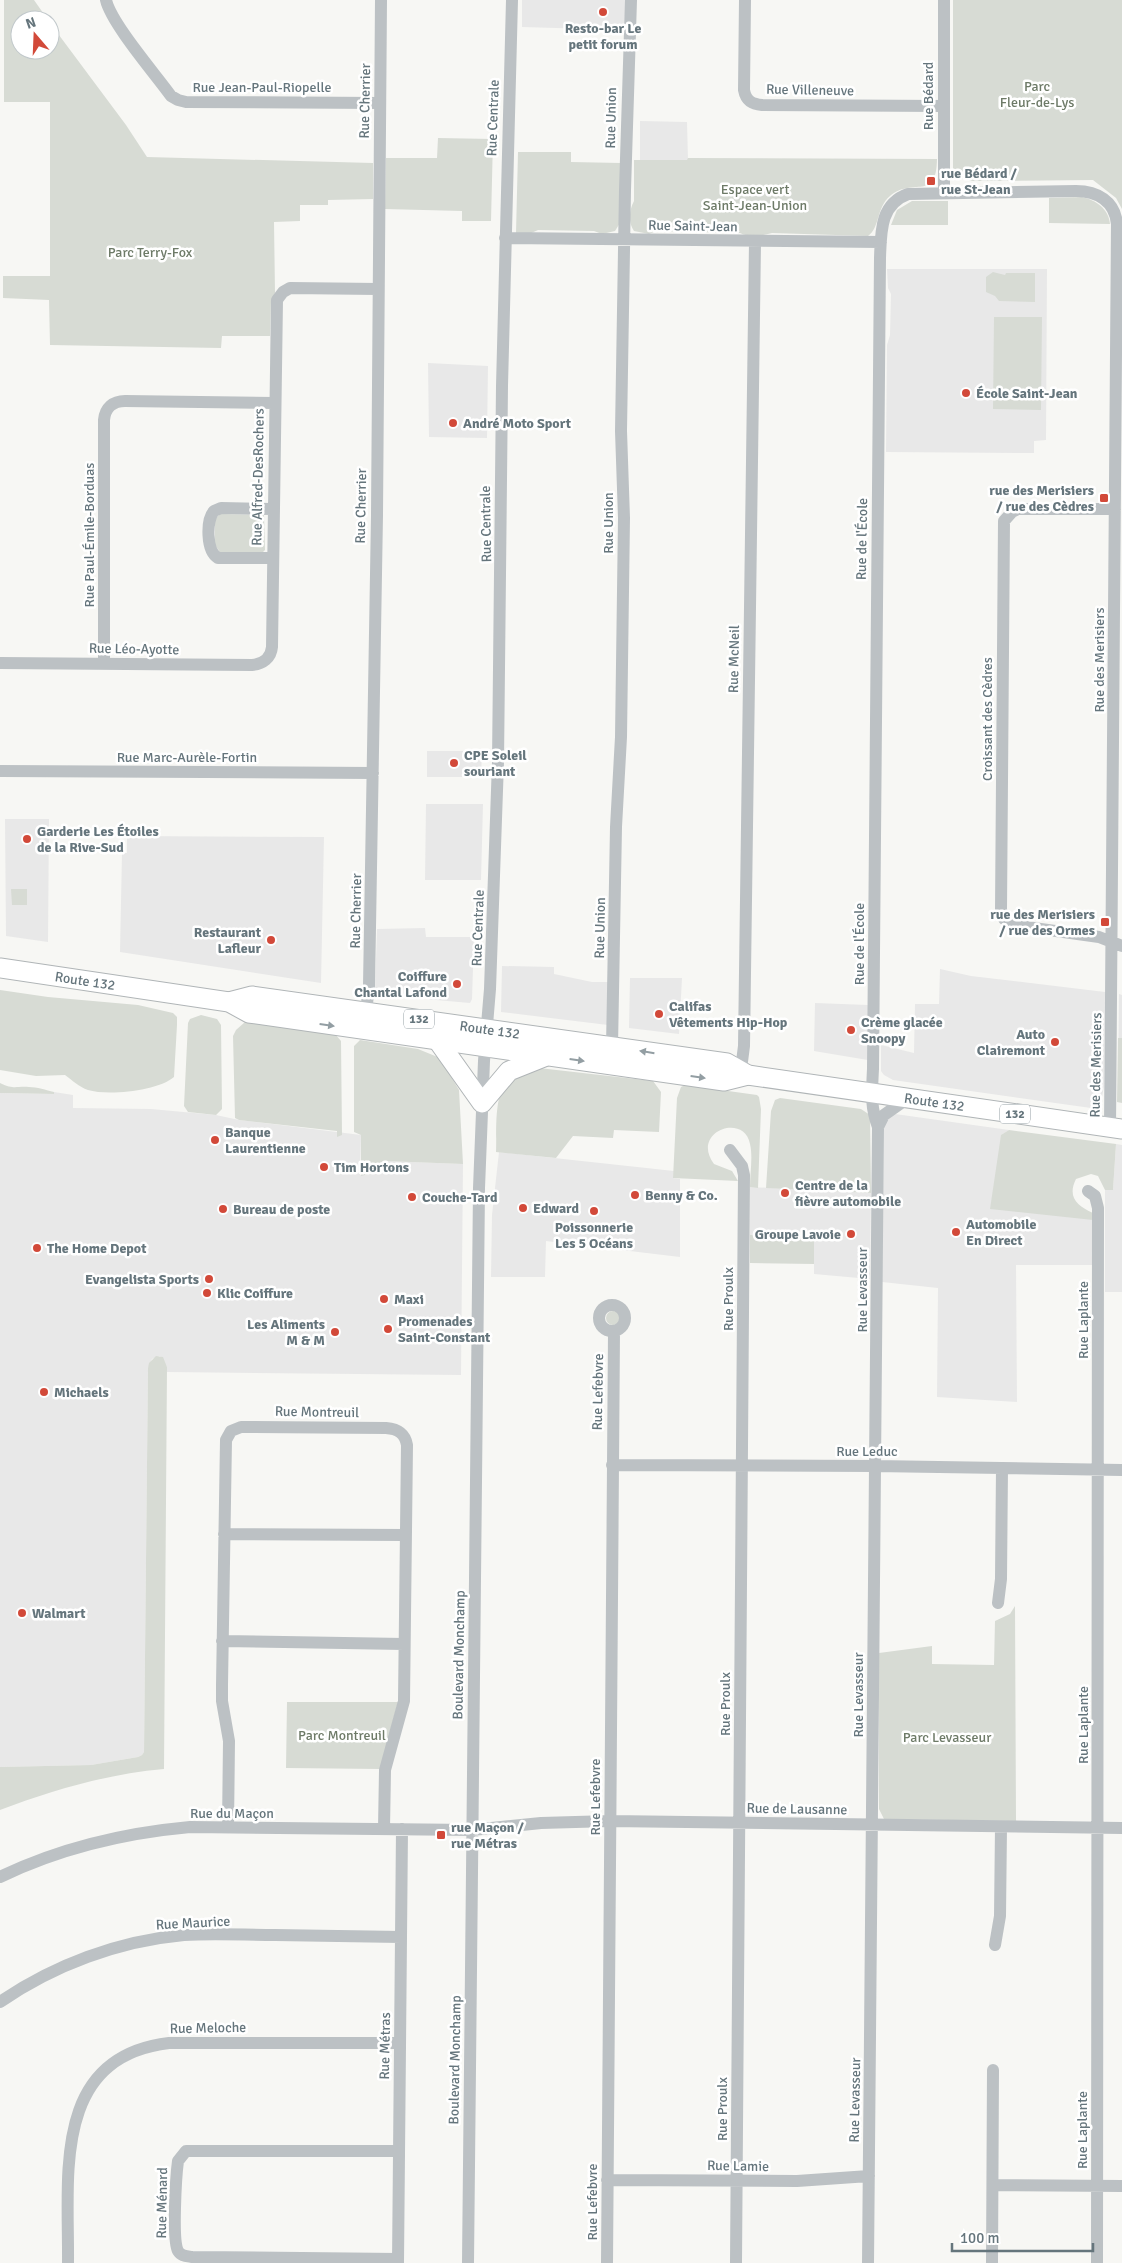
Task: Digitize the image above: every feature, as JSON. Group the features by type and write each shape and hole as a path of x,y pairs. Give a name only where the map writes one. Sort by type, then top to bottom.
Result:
{"highway":[{"name":"Route 132","path":"0,968 229,1002 249,1013 438,1041 486,1038 612,1047 727,1063 743,1075"},
{"name":"Route 132","path":"229,1002 252,996 366,1012 486,1038 547,1056 724,1081 743,1075 1116,1129"},
{"path":"438,1041 482,1103 509,1071 547,1056"}],"street":[{"name":"Rue Jean-Paul-Riopelle","path":"106,0 124,32 172,96 178,100 186,102 380,103"},
{"name":"Rue Cherrier","path":"366,1012 369,986 373,772 381,0"},
{"name":"Rue Centrale","path":"486,1038 490,989 498,762 502,564 500,509 512,0"},
{"name":"Rue Union","path":"612,1047 624,564 621,431 627,87 631,0"},
{"name":"Rue Villeneuve","path":"745,0 744,90 745,96 750,102 762,105 943,106"},
{"name":"Rue Bédard","path":"944,0 944,193"},
{"name":"Rue de l'École","path":"870,1093 873,1071 881,242 885,213 896,199 908,194 1086,191 1096,193 1102,197"},
{"name":"Rue des Merisiers","path":"1102,197 1111,205 1116,218 1120,278 1115,510 1116,1129"},
{"name":"Rue Saint-Jean","path":"506,238 881,242"},
{"name":"Rue McNeil","path":"743,1075 755,242"},
{"name":"Rue Alfred-DesRochers","path":"267,659 272,647 276,305 280,295 286,290 296,288 378,289"},
{"name":"Rue Paul-Émile-Borduas","path":"104,664 104,420 108,407 116,402 125,401 274,403"},
{"path":"272,558 218,558 212,554 210,547 210,517 214,510 221,508 273,509"},
{"name":"Croissant des Cèdres","path":"1115,510 1025,509 1012,512 1004,521 1002,576 1001,915 1012,926 1098,936 1117,944"},
{"name":"Rue Léo-Ayotte","path":"0,663 252,665 260,664 267,659"},
{"name":"Rue Marc-Aurèle-Fortin","path":"0,771 373,772"},
{"name":"Boulevard Monchamp","path":"468,2263 478,1286 482,1103 486,1038"},
{"name":"Rue Levasseur","path":"868,2263 878,1127 872,1110 870,1093"},
{"path":"878,1127 884,1115 908,1098"},
{"name":"Rue Proulx","path":"730,1150 742,1166 744,1175 736,2263"},
{"name":"Rue Laplante","path":"1088,1191 1095,1196 1098,1208 1097,2263"},
{"name":"Rue Lefebvre","path":"607,2263 614,1332"},
{"name":"Rue Montreuil","path":"228,1827 230,1749 222,1701 226,1440 236,1428 386,1428 397,1430 401,1433 407,1445 403,1708 385,1770 384,1829"},
{"name":"Rue Leduc","path":"612,1465 875,1466 1122,1470"},
{"path":"998,1602 1001,1579 1002,1468"},
{"path":"224,1534 405,1535"},
{"path":"222,1641 404,1644"},
{"name":"Rue de Lausanne","path":"472,1830 541,1822 610,1821 1122,1828"},
{"name":"Rue du Maçon","path":"0,1877 57,1854 109,1839 166,1830 228,1827 472,1830"},
{"path":"995,1945 1000,1916 1001,1827"},
{"name":"Rue Métras","path":"398,2261 402,1829"},
{"name":"Rue Maurice","path":"0,2002 35,1980 66,1965 124,1945 159,1938 205,1935 401,1937"},
{"name":"Rue Meloche","path":"68,2263 69,2161 74,2121 88,2091 113,2064 138,2050 169,2043 400,2043"},
{"path":"992,2263 993,2070"},
{"name":"Rue Ménard","path":"398,2261 192,2257 182,2255 179,2252 176,2238 178,2161 186,2151 399,2151"},
{"name":"Rue Lamie","path":"607,2180 811,2181 869,2176"},
{"path":"993,2185 1122,2186"}],"shaded area":[{"path":"522,0 626,0 624,30 522,27"},
{"path":"640,121 687,122 688,160 640,160"},
{"name":"École Saint-Jean","path":"887,269 1047,269 1046,440 1034,441 1034,453 886,452 887,345 890,335 891,294 888,288"},
{"path":"428,363 488,366 487,438 429,437"},
{"name":"CPE Soleil souriant","path":"427,751 482,751 481,777 427,777"},
{"path":"426,804 483,804 481,880 425,880"},
{"path":"5,819 49,819 48,942 6,936"},
{"path":"127,836 324,837 321,983 120,952 122,853 127,853"},
{"path":"425,928 426,937 474,937 472,999 470,1003 425,999 424,996 375,990 377,929"},
{"path":"502,966 554,967 554,974 592,982 609,982 608,1025 501,1012"},
{"path":"940,969 971,976 1105,992 1104,1087 1100,1106 1091,1108 893,1080 884,1075 881,1071 881,1045 914,1053 915,1004 939,1004"},
{"path":"630,978 682,978 679,1034 629,1028"},
{"path":"1119,994 1122,995 1122,1089 1118,1089"},
{"path":"815,1003 868,1005 868,1060 814,1051"},
{"path":"54,1092 73,1095 73,1108 151,1109 216,1115 239,1120 361,1135 360,1175 374,1168 378,1162 384,1161 463,1164 461,1375 167,1372 167,1367 160,1356 152,1359 148,1368 144,1752 138,1757 91,1765 0,1767 0,1093 53,1094"},
{"path":"895,1114 1009,1130 1003,1134 1093,1220 1093,1265 1016,1265 1017,1402 937,1397 938,1288 882,1282 884,1122"},
{"path":"1116,1144 1122,1145 1122,1292 1105,1292 1105,1190 1113,1190"},
{"path":"499,1152 674,1171 673,1178 680,1179 680,1257 546,1241 545,1277 491,1277 492,1215"},
{"path":"750,1187 871,1193 870,1279 814,1274 814,1236 750,1235"}],"green space":[{"name":"Parc Terry-Fox","path":"4,0 34,0 41,10 10,10 10,60 60,60 60,36 126,125 147,157 373,163 373,199 328,200 328,205 300,205 300,221 274,222 275,293 271,302 270,336 222,336 221,348 50,345 49,300 3,298 3,276 50,276 50,102 4,102"},
{"name":"Parc Fleur-de-Lys","path":"953,0 1122,0 1122,209 1116,198 1093,180 973,181 953,176"},
{"path":"438,138 493,139 491,221 462,221 462,211 385,209 386,158 437,158"},
{"path":"518,152 571,152 571,162 621,163 620,223 615,231 602,234 594,231 538,230 529,234 516,233"},
{"name":"Espace vert Saint-Jean-Union","path":"688,158 937,159 933,181 922,187 899,190 890,196 882,206 875,228 868,236 772,233 752,236 740,233 656,231 649,234 634,231 630,216 634,201 634,160 687,160"},
{"path":"1082,197 1092,200 1101,206 1107,214 1110,224 1049,223 1049,198"},
{"path":"912,201 948,201 948,225 891,225 897,210"},
{"path":"993,272 1005,275 1006,273 1035,273 1035,302 999,301 995,296 986,292 986,277"},
{"path":"994,317 1042,317 1041,410 993,409"},
{"path":"220,514 264,515 265,550 263,552 220,552 215,545 215,519"},
{"path":"11,889 27,889 27,905 12,905"},
{"path":"0,990 48,997 138,1005 173,1013 177,1017 174,1077 167,1082 145,1089 97,1092 85,1089 65,1075 36,1076 0,1070"},
{"path":"201,1015 217,1019 221,1025 222,1109 216,1115 188,1112 184,1106 188,1023 190,1019"},
{"path":"245,1022 335,1034 341,1041 342,1135 337,1137 337,1131 235,1118 233,1036 236,1030"},
{"path":"1118,1038 1122,1038 1122,1103 1117,1102"},
{"path":"360,1040 418,1049 440,1058 459,1090 463,1164 384,1161 375,1165 373,1173 361,1176 361,1135 354,1132 354,1046"},
{"path":"539,1068 653,1081 661,1092 659,1132 614,1130 613,1138 573,1136 556,1158 496,1152 498,1103 504,1085 516,1075"},
{"path":"0,1083 12,1087 38,1088 54,1092 54,1094 0,1093"},
{"path":"685,1085 757,1095 759,1097 761,1109 758,1188 750,1187 751,1149 746,1134 738,1129 730,1128 721,1130 713,1135 709,1143 708,1153 714,1164 732,1171 738,1181 673,1178 677,1098 681,1087"},
{"path":"780,1098 861,1109 870,1115 871,1193 766,1188 771,1111 775,1100"},
{"path":"1009,1130 1116,1144 1113,1190 1105,1190 1098,1176 1091,1174 1076,1179 1073,1185 1075,1200 1082,1207 1093,1213 1093,1220 990,1209 1001,1135"},
{"path":"750,1235 814,1236 814,1264 750,1263"},
{"path":"613,1311 618,1313 620,1318 618,1323 613,1325 608,1323 606,1318 608,1313"},
{"path":"156,1356 163,1357 167,1367 164,1769 143,1771 80,1784 0,1810 0,1767 91,1765 138,1757 144,1752 148,1368 149,1363"},
{"name":"Parc Levasseur","path":"1015,1606 1016,1821 884,1819 879,1809 879,1653 932,1646 932,1664 994,1665 995,1621 1010,1614"},
{"name":"Parc Montreuil","path":"287,1702 398,1702 380,1769 286,1768"}],"place":[{"name":"Resto-bar Le petit forum","path":"603,12"},
{"name":"rue Bédard / rue St-Jean","path":"931,181"},
{"name":"École Saint-Jean","path":"966,393"},
{"name":"André Moto Sport","path":"453,423"},
{"name":"rue des Merisiers / rue des Cèdres","path":"1104,498"},
{"name":"CPE Soleil souriant","path":"454,763"},
{"name":"Garderie Les Étoiles de la Rive-Sud","path":"27,839"},
{"name":"rue des Merisiers / rue des Ormes","path":"1105,922"},
{"name":"Restaurant Lafleur","path":"271,940"},
{"name":"Coiffure Chantal Lafond","path":"457,984"},
{"name":"Califas Vêtements Hip-Hop","path":"659,1014"},
{"name":"Crème glacée Snoopy","path":"851,1030"},
{"name":"Auto Clairemont","path":"1055,1042"},
{"name":"Banque Laurentienne","path":"215,1140"},
{"name":"Tim Hortons","path":"324,1167"},
{"name":"Centre de la fièvre automobile","path":"785,1193"},
{"name":"Benny & Co.","path":"635,1195"},
{"name":"Couche-Tard","path":"412,1197"},
{"name":"Edward","path":"523,1208"},
{"name":"Bureau de poste","path":"223,1209"},
{"name":"Poissonnerie Les 5 Océans","path":"594,1211"},
{"name":"Automobile En Direct","path":"956,1232"},
{"name":"Groupe Lavoie","path":"851,1234"},
{"name":"The Home Depot","path":"37,1248"},
{"name":"Evangelista Sports","path":"209,1279"},
{"name":"Klic Coiffure","path":"207,1293"},
{"name":"Maxi","path":"384,1299"},
{"name":"Promenades Saint-Constant","path":"388,1329"},
{"name":"Les Aliments M & M","path":"335,1332"},
{"name":"Michaels","path":"44,1392"},
{"name":"Walmart","path":"22,1613"},
{"name":"rue Maçon / rue Métras","path":"441,1835"}]}
